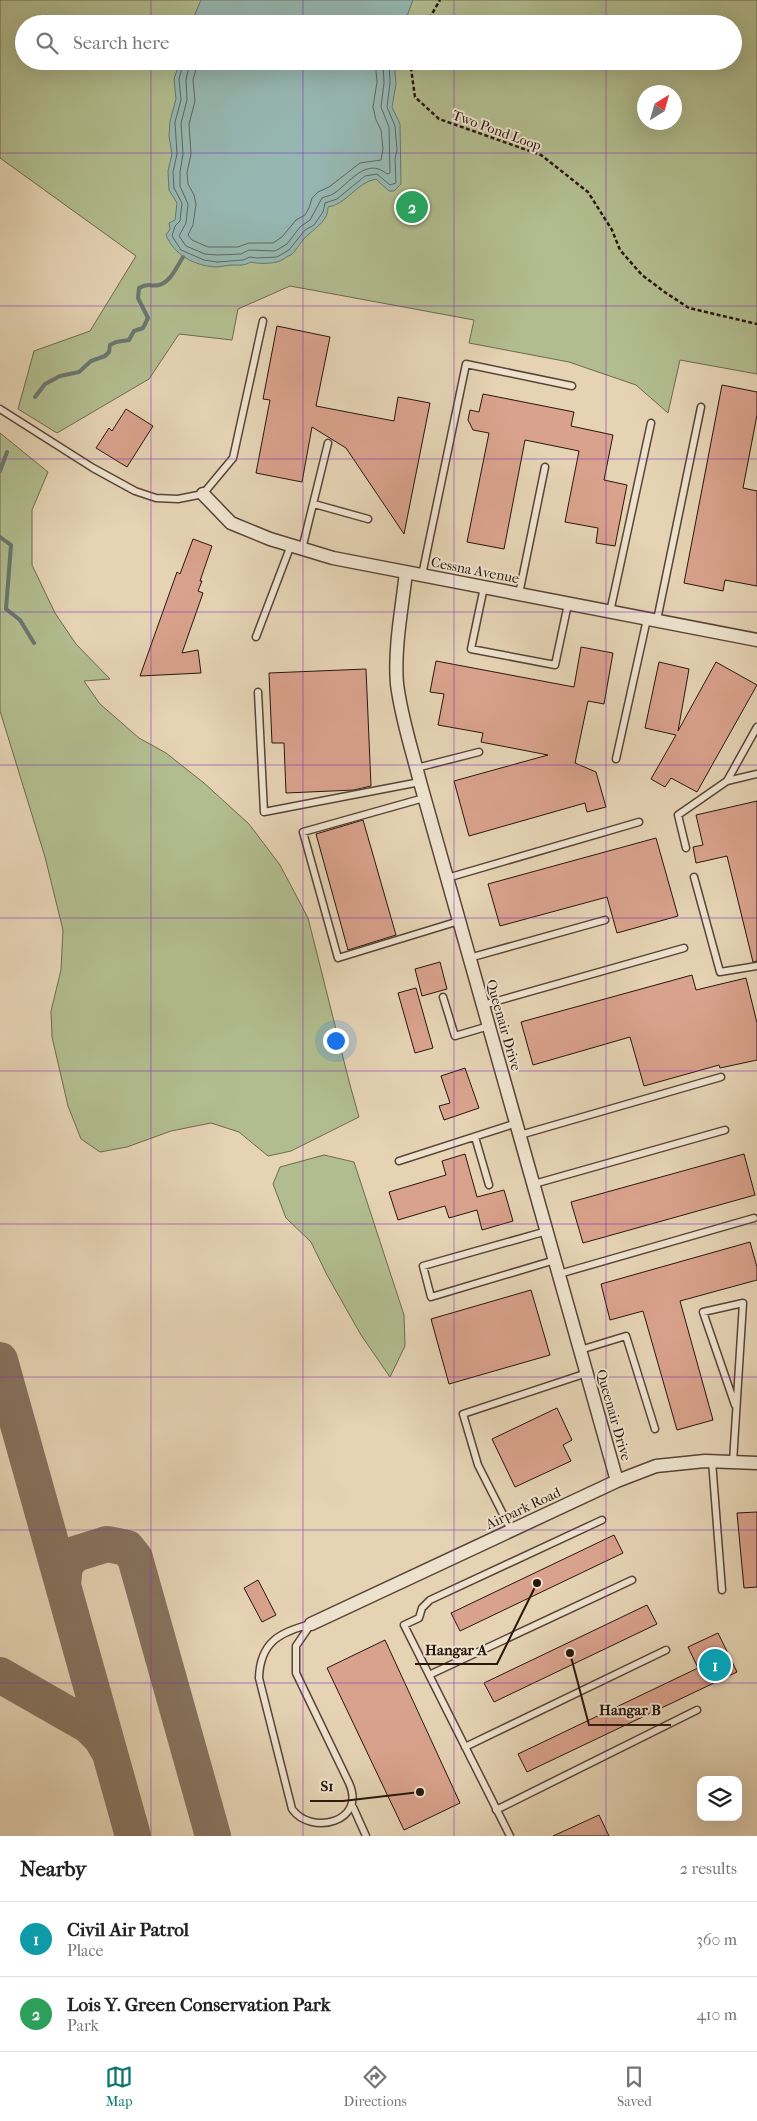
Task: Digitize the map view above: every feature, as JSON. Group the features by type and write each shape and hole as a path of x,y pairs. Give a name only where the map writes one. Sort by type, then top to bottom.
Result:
{"street":[{"name":"Cessna Avenue","path":"203,494 231,523 270,540 333,558 757,640"},
{"name":"Queenair Drive","path":"406,572 396,652 398,684 403,714 424,798 617,1481"},
{"name":"Airpark Road","path":"311,1624 617,1481 656,1466 712,1461 757,1463"}],"lane":[{"path":"0,409 93,468 136,491 163,499 178,499 203,494 233,458 262,321"},
{"path":"422,575 466,364 572,386"},
{"path":"616,758 652,620 701,407"},
{"path":"610,612 651,424"},
{"path":"256,637 314,504 328,443"},
{"path":"520,594 545,467"},
{"path":"314,504 368,518"},
{"path":"484,587 471,649 555,665 568,604"},
{"path":"258,692 264,812 420,782"},
{"path":"727,781 757,727"},
{"path":"416,768 479,752"},
{"path":"686,848 678,815 727,781 757,774"},
{"path":"424,798 303,832 338,958 459,921"},
{"path":"447,878 639,822"},
{"path":"694,877 720,972 757,966"},
{"path":"470,958 605,920"},
{"path":"483,1005 684,948"},
{"path":"443,997 455,1036 489,1026"},
{"path":"399,1162 475,1137 518,1129 721,1077"},
{"path":"534,1184 725,1130"},
{"path":"475,1137 489,1184"},
{"path":"559,1274 754,1218"},
{"path":"547,1231 423,1266 431,1297 555,1260"},
{"path":"732,1462 743,1303 703,1312 735,1406"},
{"path":"580,1350 626,1336 655,1429"},
{"path":"511,1530 478,1465 462,1414 587,1373"},
{"path":"712,1461 722,1590"},
{"path":"510,1836 404,1625 419,1618 422,1608 430,1600 602,1520"},
{"path":"429,1675 632,1580"},
{"path":"311,1624 296,1646 296,1673 352,1789 353,1807 366,1836"},
{"path":"310,1830 298,1820 292,1809 259,1678 263,1655 272,1641 286,1631 311,1624"},
{"path":"465,1747 666,1650"},
{"path":"496,1810 697,1710"},
{"path":"330,1830 345,1820 353,1807"}],"path":[{"path":"431,15 440,0"},
{"name":"Two Pond Loop","path":"411,70 415,97 439,119 541,155 588,192 612,230 620,250 642,275 666,293 689,308 757,324"}],"green space":[{"path":"0,0 757,0 757,374 680,360 668,413 636,385 569,362 469,343 474,320 290,286 238,309 232,340 179,334 149,379 57,433 18,409 34,351 90,331 136,256 0,158"},
{"path":"0,433 48,472 32,510 32,565 55,613 76,644 110,679 84,681 100,704 139,738 166,753 204,783 249,824 280,865 308,918 359,1117 291,1151 268,1156 239,1132 211,1123 171,1131 127,1147 100,1152 81,1139 68,1106 52,1037 51,1011 61,970 63,930 45,857 0,711"},
{"path":"324,1155 354,1162 404,1315 405,1346 390,1377 361,1335 327,1275 311,1242 286,1218 273,1184 280,1167"}],"water":[{"path":"201,0 413,0 407,15 195,14"},
{"path":"177,70 395,70 396,84 392,107 400,124 401,184 394,191 389,191 376,179 363,184 340,202 328,207 328,212 322,222 306,236 291,255 280,261 273,263 251,262 244,265 216,267 193,262 174,248 166,235 170,229 169,223 175,220 177,203 169,190 168,171 172,154 169,136 170,121 176,99 174,79"}],"building":[{"path":"277,326 330,337 316,406 394,421 398,397 430,403 404,534 346,448 312,427 302,482 256,473 270,400 263,399"},
{"path":"722,385 757,392 757,415 743,488 757,491 757,586 725,580 723,591 684,583"},
{"path":"483,394 574,412 571,426 613,435 604,480 627,485 615,546 596,543 598,528 565,522 579,451 525,440 504,549 467,542 489,433 473,430 468,420 470,410 479,412"},
{"path":"126,409 153,426 127,467 96,448 109,428 112,431"},
{"path":"193,539 212,546 198,591 203,593 182,653 198,650 201,673 140,676 177,572 180,574"},
{"path":"581,647 613,653 604,704 588,701 575,763 596,772 606,807 587,812 585,803 469,836 454,781 548,755 481,742 483,733 438,725 444,694 430,692 436,661 574,687"},
{"path":"659,662 689,669 678,731 716,662 757,685 697,792 671,778 665,787 651,779 676,735 645,728"},
{"path":"366,669 371,786 354,790 286,793 284,743 272,743 269,673"},
{"path":"757,801 757,961 753,962 727,856 696,863 693,847 703,845 696,815"},
{"path":"363,820 396,935 348,950 316,834"},
{"path":"656,838 678,916 617,933 607,897 500,926 488,884"},
{"path":"440,962 447,989 422,996 415,969"},
{"path":"692,975 696,990 746,978 757,1023 757,1060 720,1068 719,1065 644,1086 630,1037 533,1065 521,1022"},
{"path":"416,988 433,1048 415,1053 398,993"},
{"path":"465,1068 479,1108 444,1120 439,1106 450,1103 441,1076"},
{"path":"465,1154 477,1197 504,1190 513,1221 482,1230 477,1210 449,1218 445,1206 398,1220 389,1192 446,1175 442,1161"},
{"path":"744,1154 755,1195 583,1243 571,1202"},
{"path":"750,1242 757,1267 757,1280 680,1301 713,1420 677,1430 643,1311 610,1320 601,1284"},
{"path":"531,1290 550,1355 449,1384 431,1319"},
{"path":"557,1408 572,1440 563,1445 571,1461 515,1487 492,1439"},
{"path":"757,1512 757,1587 744,1588 737,1513"},
{"path":"614,1535 623,1553 460,1631 451,1613"},
{"path":"258,1580 276,1615 262,1622 244,1588"},
{"path":"647,1605 657,1624 494,1702 484,1683"},
{"path":"718,1633 737,1672 527,1772 518,1754 698,1668 688,1647"},
{"path":"385,1640 460,1803 404,1830 327,1668"},
{"path":"599,1815 609,1836 553,1836"}],"waterway":[{"path":"35,397 45,384 60,376 79,372 91,361 105,356 109,352 110,345 129,340 134,331 143,328 148,318 138,298 139,288 145,285 159,285 167,281 183,257"},
{"path":"0,471 7,452"},
{"path":"0,537 11,545 6,609 20,620 34,643"}],"taxiway":[{"path":"0,1360 133,1836"},
{"path":"63,1584 65,1565 75,1554 107,1544 127,1548 135,1558 213,1836"},
{"path":"0,1675 89,1726 101,1738 108,1750"}],"place":[{"name":"Lois Y. Green Conservation Park","path":"412,207"},
{"name":"Hangar A","path":"537,1583"},
{"name":"Hangar B","path":"570,1653"},
{"name":"Civil Air Patrol","path":"715,1665"},
{"name":"S1","path":"420,1792"}]}
